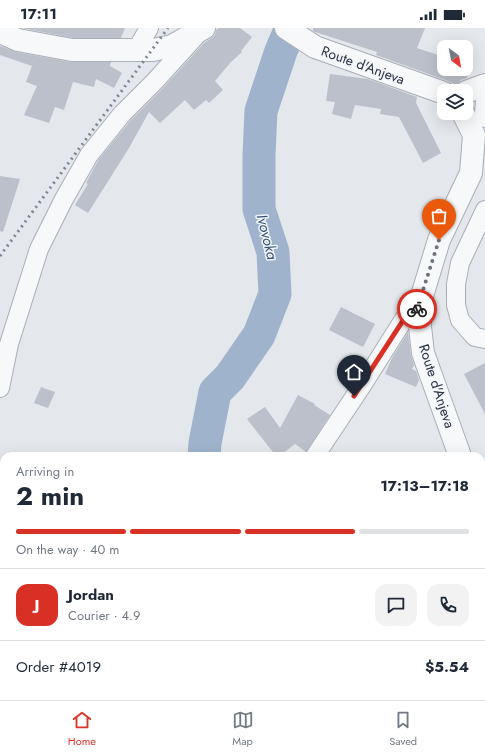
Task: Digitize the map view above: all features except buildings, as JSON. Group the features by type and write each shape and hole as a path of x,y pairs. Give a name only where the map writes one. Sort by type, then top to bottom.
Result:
{"street":[{"path":"137,49 149,28"},
{"path":"0,32 18,40 72,50 153,50 172,46 203,28"},
{"path":"0,388 9,344 39,249 64,199 89,155 122,114 155,81 203,28"},
{"name":"Route d'Anjeva","path":"286,28 315,47 437,91"},
{"path":"473,89 485,85"},
{"path":"485,99 485,118"},
{"name":"Route d'Anjeva","path":"459,452 422,353 418,309 439,240 471,173 474,135 466,120"},
{"path":"485,210 460,262 456,284 456,305 460,320 475,337 485,339"},
{"path":"318,452 404,319 418,309"}],"waterway":[{"name":"Ivovoka","path":"204,452 215,392 230,377 259,335 275,294 273,252 259,209 261,111 281,51 291,28"}],"railway":[{"path":"0,256 168,28"}],"way so far":[{"path":"417,309 439,240"}],"route":[{"path":"354,396 404,319 417,309"}]}
